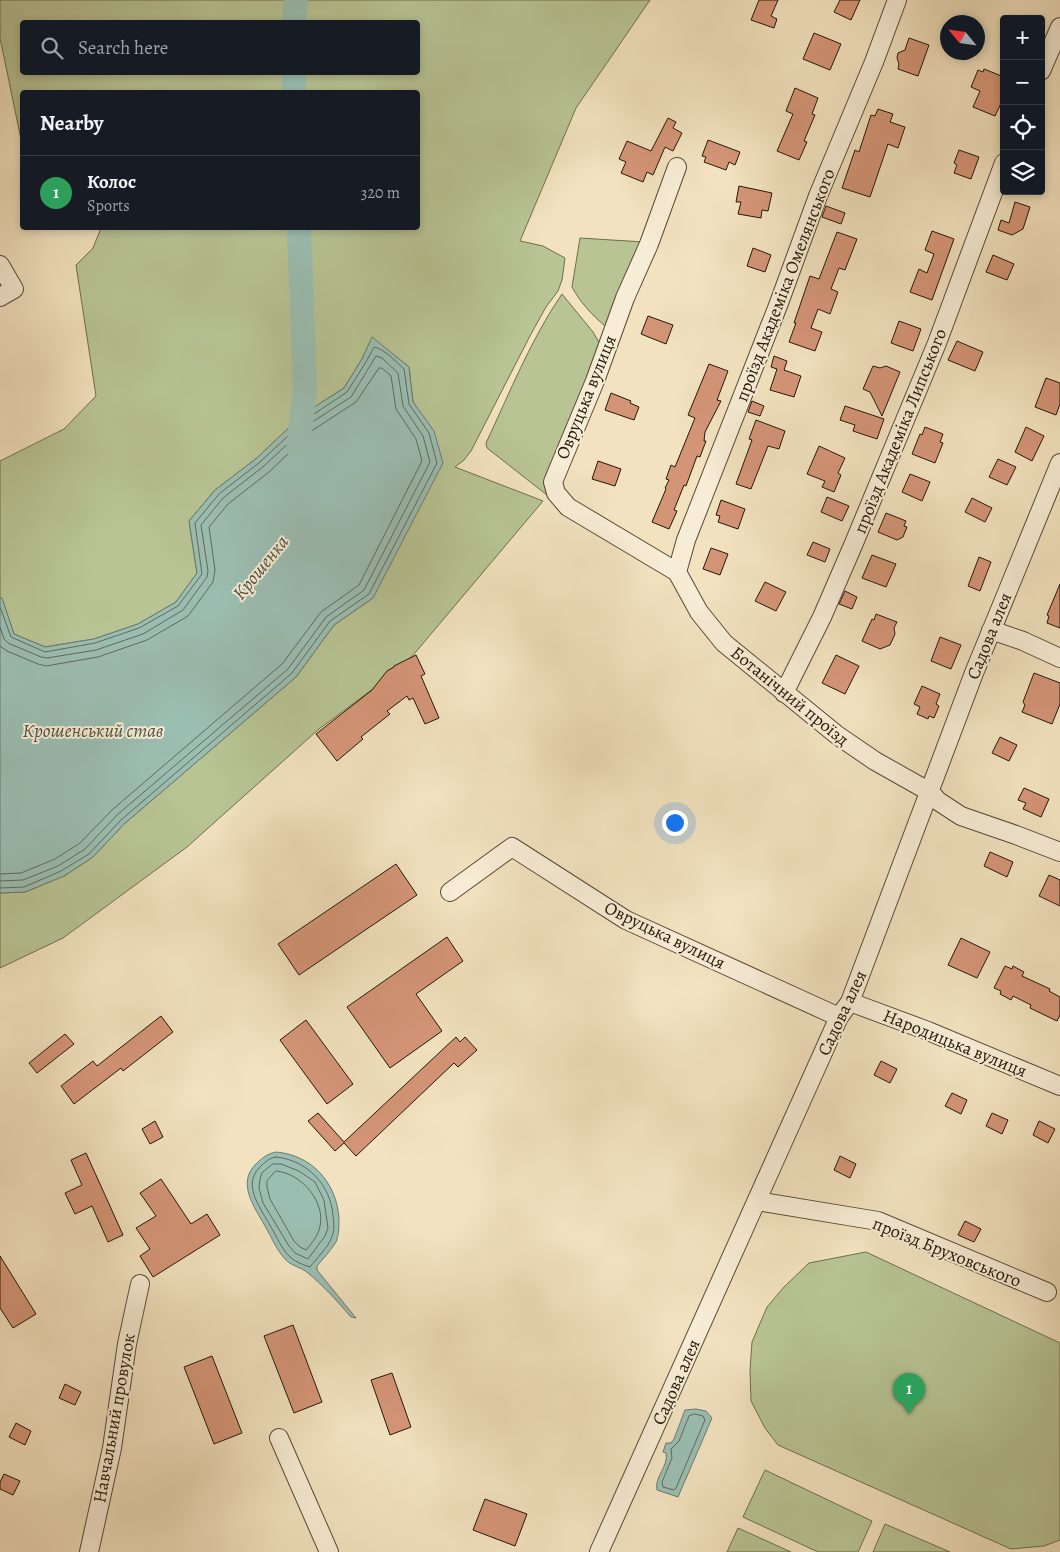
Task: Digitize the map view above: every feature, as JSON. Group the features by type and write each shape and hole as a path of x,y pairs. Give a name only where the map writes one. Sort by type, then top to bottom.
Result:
{"street":[{"name":"проїзд Академіка Омелянського","path":"677,572 686,540 779,303 818,196 874,62 897,0"},
{"path":"1045,62 1060,27"},
{"name":"Овруцька вулиця","path":"677,167 625,298 595,381 553,482 556,493 568,506 677,572"},
{"name":"проїзд Академіка Липського","path":"784,693 847,562 936,343 1000,174"},
{"path":"0,265 7,293"},
{"name":"Садова алея","path":"599,1552 839,1017 850,1002 991,630 1060,463"},
{"name":"Ботанічний проїзд","path":"677,572 699,612 724,643 845,741 875,762 930,792 938,801 961,816 1060,852"},
{"path":"991,630 1060,658"},
{"name":"Овруцька вулиця","path":"450,892 512,847 626,920 839,1017"},
{"name":"Народицька вулиця","path":"850,1002 928,1031 1060,1086"},
{"name":"проїзд Бруховського","path":"757,1201 878,1221 1048,1292"},
{"name":"Навчальний провулок","path":"89,1552 112,1448 127,1344 140,1284"},
{"path":"279,1438 328,1552"}],"green space":[{"path":"0,0 650,0 576,108 520,241 543,246 565,258 562,280 558,291 546,307 531,334 471,451 455,467 543,501 404,666 319,729 187,847 63,938 0,968 0,893 25,892 64,876 93,857 124,824 296,677 334,625 373,598 433,431 413,402 409,367 372,338 362,359 344,388 302,415 257,458 215,490 189,521 197,573 176,602 138,624 94,639 45,647 14,634 2,599 0,598 0,461 64,429 96,396 76,265 93,248 100,230 420,230 420,90 20,90 20,134 0,38"},
{"path":"580,238 644,242 605,326 587,308 572,287"},
{"path":"562,294 593,332 600,344 552,499 487,448 486,443 540,329"},
{"path":"866,1252 1060,1343 1060,1540 1044,1546 1011,1549 778,1445 765,1428 751,1401 750,1370 752,1342 767,1307 784,1287 809,1263"},
{"path":"765,1470 872,1521 858,1552 818,1552 743,1517"},
{"path":"885,1524 950,1552 873,1552"},
{"path":"738,1528 791,1552 727,1552"}],"water":[{"name":"Крошенський став","path":"372,337 409,367 413,402 434,431 443,463 373,598 334,625 296,677 124,824 93,857 64,876 25,892 0,893 0,598 2,598 14,634 45,647 94,639 138,624 176,602 197,573 189,521 215,490 257,458 302,415 344,388 362,359"},
{"path":"276,1152 289,1154 301,1159 320,1173 328,1183 337,1206 339,1219 338,1236 334,1245 317,1266 317,1270 356,1318 351,1317 308,1273 285,1259 252,1203 247,1187 250,1171 263,1158"},
{"path":"696,1409 706,1411 712,1418 678,1497 657,1490 666,1458 666,1453 663,1452 666,1443 671,1443 674,1439 685,1410"}],"building":[{"path":"759,0 778,0 771,16 777,19 774,28 751,20"},
{"path":"840,0 860,0 851,20 834,12"},
{"path":"814,33 841,44 830,70 803,59"},
{"path":"909,38 929,45 918,76 898,69 898,53 905,50"},
{"path":"984,69 1000,75 1000,105 995,116 973,107 980,91 971,87 978,70 983,72"},
{"path":"795,88 818,98 812,114 815,115 804,141 807,142 799,160 777,151 793,114 786,111"},
{"path":"878,109 893,114 890,122 905,127 898,148 888,144 870,197 842,188 855,150 859,152 871,115 875,116"},
{"path":"668,118 676,122 673,128 682,133 673,151 665,147 653,175 647,172 643,182 621,173 626,162 619,159 627,141 651,151"},
{"path":"708,140 740,152 735,165 729,162 726,170 704,162 706,157 702,156"},
{"path":"959,150 979,157 971,179 954,173 957,165 954,163"},
{"path":"739,186 772,193 768,211 762,210 761,218 738,214 741,202 736,202"},
{"path":"1015,202 1030,207 1023,229 1012,235 998,230 1001,220 1009,223"},
{"path":"826,206 845,213 841,224 822,217"},
{"path":"932,231 954,239 932,300 910,292 919,269 927,273 934,254 925,250"},
{"path":"837,232 857,239 845,270 839,268 831,289 838,292 830,314 818,309 811,328 822,332 815,351 789,342 810,276 819,279"},
{"path":"753,248 771,255 765,272 747,266"},
{"path":"993,255 1014,264 1007,280 986,272"},
{"path":"648,316 673,325 666,344 641,334"},
{"path":"899,321 921,329 913,351 891,343"},
{"path":"957,341 983,352 975,371 948,360"},
{"path":"774,356 787,361 784,370 801,376 794,397 770,390 777,369 771,367"},
{"path":"709,364 728,371 717,400 721,401 705,432 704,441 706,441 700,457 697,456 686,486 684,485 674,510 677,511 669,529 652,522 669,480 666,479 671,465 675,467 695,418 688,415"},
{"path":"873,366 880,368 886,366 900,372 882,416 870,392 863,389"},
{"path":"1046,378 1060,383 1060,404 1056,415 1035,407"},
{"path":"611,393 631,401 630,403 639,407 634,420 605,410"},
{"path":"752,401 764,406 760,416 748,412"},
{"path":"845,406 884,419 877,439 853,431 855,425 840,420"},
{"path":"756,420 785,431 779,449 768,446 751,489 736,484 752,440 749,439"},
{"path":"925,427 943,434 940,442 943,443 935,463 912,454"},
{"path":"1026,427 1044,436 1032,461 1015,452"},
{"path":"819,446 845,458 838,473 841,475 834,492 822,487 825,481 807,474"},
{"path":"998,459 1016,467 1007,485 989,477"},
{"path":"598,461 621,469 615,486 592,479"},
{"path":"910,474 930,482 922,501 902,492"},
{"path":"827,497 849,506 842,521 821,512"},
{"path":"972,498 992,508 985,522 965,512"},
{"path":"721,500 745,509 738,529 718,522 720,516 716,515"},
{"path":"886,513 906,521 904,526 907,527 903,537 897,540 878,532"},
{"path":"813,542 830,549 825,562 807,555"},
{"path":"711,548 728,554 720,575 703,569"},
{"path":"872,555 896,564 886,587 862,578"},
{"path":"979,557 991,562 980,591 968,586"},
{"path":"765,582 786,592 776,611 755,601"},
{"path":"1060,584 1060,628 1047,623 1049,616 1047,615"},
{"path":"845,591 857,597 852,609 839,604"},
{"path":"876,614 897,622 894,628 895,634 890,645 880,649 862,641"},
{"path":"940,637 961,645 951,669 931,661"},
{"path":"416,655 425,674 421,676 439,718 425,724 413,698 409,700 407,696 387,711 390,714 361,737 363,739 337,761 316,734 372,690 387,671"},
{"path":"836,655 859,666 845,694 822,683"},
{"path":"1034,673 1060,683 1060,704 1052,724 1022,712 1025,705 1023,702"},
{"path":"922,686 940,694 936,704 939,706 934,718 929,716 928,719 917,714 920,707 914,704"},
{"path":"1000,737 1017,745 1009,761 992,753"},
{"path":"1024,788 1049,799 1041,817 1023,809 1026,803 1018,800"},
{"path":"990,852 1013,862 1007,877 984,866"},
{"path":"396,864 417,895 299,975 278,944"},
{"path":"1049,875 1060,880 1060,906 1039,896"},
{"path":"447,937 463,961 416,994 442,1031 390,1068 347,1007"},
{"path":"961,938 990,952 977,978 948,965"},
{"path":"1005,966 1012,969 1013,966 1024,972 1022,976 1050,989 1049,991 1060,997 1060,1015 1057,1021 1030,1008 1031,1005 1013,996 1011,1000 1000,994 1001,991 994,988"},
{"path":"161,1016 173,1032 123,1071 121,1068 74,1104 61,1086 93,1061 97,1066"},
{"path":"306,1020 353,1084 327,1104 280,1040"},
{"path":"65,1034 74,1044 37,1073 29,1063"},
{"path":"456,1037 460,1042 465,1037 477,1050 458,1067 454,1063 356,1156 344,1143 335,1151 308,1121 318,1113 344,1142"},
{"path":"881,1061 897,1069 890,1083 874,1075"},
{"path":"952,1093 967,1100 961,1114 945,1106"},
{"path":"992,1113 1008,1120 1002,1134 986,1126"},
{"path":"155,1121 163,1137 150,1144 142,1129"},
{"path":"1039,1121 1055,1129 1048,1143 1033,1135"},
{"path":"86,1153 123,1235 108,1242 92,1206 75,1214 65,1193 82,1185 71,1160"},
{"path":"840,1156 856,1164 850,1178 834,1170"},
{"path":"161,1179 191,1224 207,1214 220,1235 153,1277 140,1256 150,1249 136,1228 156,1216 140,1193"},
{"path":"965,1221 981,1229 974,1242 958,1235"},
{"path":"0,1256 36,1314 13,1328 0,1308"},
{"path":"293,1325 322,1402 294,1413 264,1336"},
{"path":"212,1356 242,1433 214,1444 184,1367"},
{"path":"392,1373 411,1427 390,1435 371,1380"},
{"path":"65,1384 81,1392 75,1405 59,1398"},
{"path":"16,1423 31,1431 25,1445 9,1437"},
{"path":"4,1474 20,1481 13,1495 0,1489 0,1482"},
{"path":"485,1499 527,1514 515,1546 473,1530"}],"waterway":[{"name":"Крошенка","path":"294,20 296,0"},
{"name":"Крошенка","path":"294,75 294,90"},
{"name":"Крошенка","path":"298,448 305,390 299,230"}],"place":[{"name":"Колос","path":"909,1414"}]}
